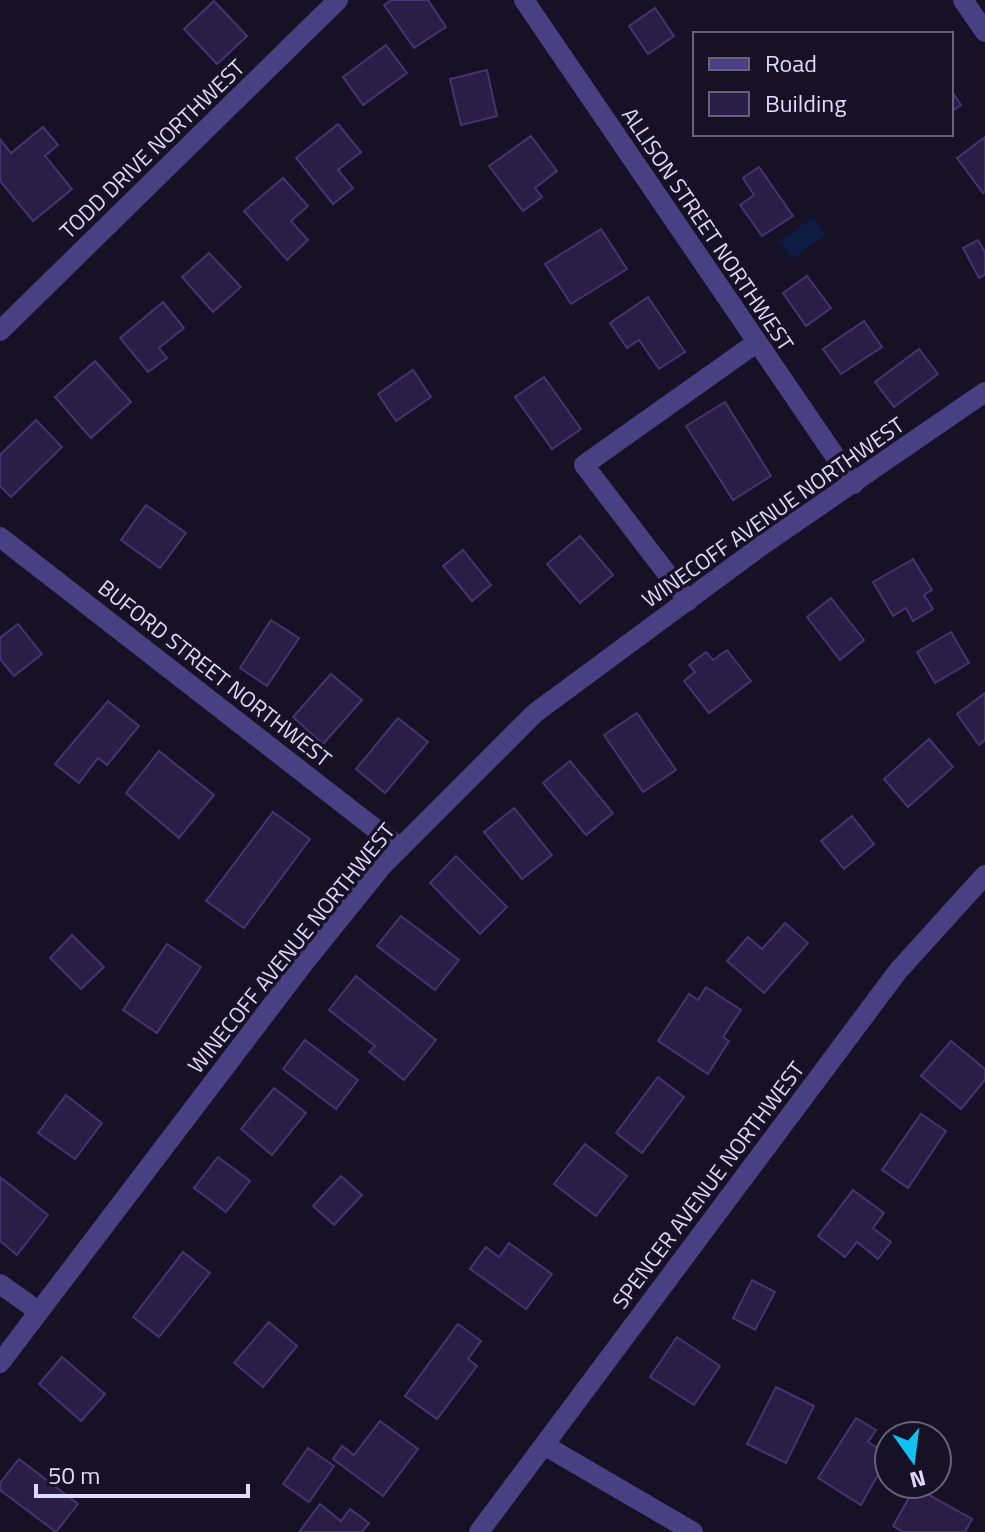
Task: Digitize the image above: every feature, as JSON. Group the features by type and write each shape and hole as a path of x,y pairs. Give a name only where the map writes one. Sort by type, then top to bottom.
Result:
{"street":[{"name":"TODD DRIVE NORTHWEST","path":"0,331 338,0"},
{"name":"ALLISON STREET NORTHWEST","path":"524,0 854,484"},
{"path":"963,0 985,32"},
{"path":"688,601 584,465 756,343"},
{"name":"WINECOFF AVENUE NORTHWEST","path":"0,1363 304,963 400,848 535,713 985,392"},
{"name":"BUFORD STREET NORTHWEST","path":"0,537 400,848"},
{"name":"SPENCER AVENUE NORTHWEST","path":"479,1532 898,971 985,875"},
{"path":"0,1284 38,1311"},
{"path":"544,1445 693,1532"}],"water":[{"path":"814,217 826,235 792,259 779,241"}],"building":[{"path":"392,0 428,0 446,27 414,48 384,5"},
{"path":"214,1 247,36 217,64 184,29"},
{"path":"655,8 674,36 648,54 629,26"},
{"path":"386,45 407,73 363,105 343,77"},
{"path":"487,70 497,116 461,125 450,79"},
{"path":"953,93 961,105 953,111"},
{"path":"338,124 361,152 338,170 353,188 333,204 296,158"},
{"path":"43,127 58,145 45,156 72,189 33,221 0,181 0,139 11,153"},
{"path":"531,136 557,171 535,188 542,197 523,211 489,166"},
{"path":"985,137 985,191 983,193 957,158"},
{"path":"759,167 793,216 762,236 740,205 754,195 743,178"},
{"path":"283,178 308,206 291,221 308,240 287,260 244,211"},
{"path":"601,229 627,269 571,304 545,264"},
{"path":"978,240 985,252 985,275 979,278 963,248"},
{"path":"209,253 241,287 213,312 182,277"},
{"path":"807,276 831,308 806,326 783,293"},
{"path":"648,297 685,352 659,369 639,340 627,348 610,323"},
{"path":"163,302 184,328 159,348 167,358 148,372 120,338"},
{"path":"864,321 882,347 841,374 823,349"},
{"path":"919,349 938,374 894,407 875,382"},
{"path":"95,361 131,402 91,438 55,397"},
{"path":"413,370 431,397 396,421 378,394"},
{"path":"544,377 581,429 552,449 515,397"},
{"path":"725,402 771,476 733,500 686,426"},
{"path":"36,420 62,447 11,497 0,486 0,455"},
{"path":"146,505 186,533 160,568 121,540"},
{"path":"580,536 613,575 580,603 547,564"},
{"path":"463,550 491,585 472,601 443,566"},
{"path":"913,559 932,590 924,595 933,609 913,621 906,608 893,616 873,582"},
{"path":"831,598 864,640 840,660 807,617"},
{"path":"271,620 299,638 267,686 240,668"},
{"path":"18,624 42,654 14,676 0,659 0,638"},
{"path":"951,632 969,663 935,683 917,652"},
{"path":"727,650 751,681 709,713 684,681 695,672 689,665 706,652 713,660"},
{"path":"331,674 362,700 323,744 293,717"},
{"path":"985,693 985,740 979,745 957,714"},
{"path":"108,701 139,726 107,765 98,758 79,783 55,764"},
{"path":"637,713 676,770 643,792 604,735"},
{"path":"398,718 428,742 385,793 356,769"},
{"path":"929,739 953,767 908,807 884,779"},
{"path":"159,751 214,795 179,838 126,793"},
{"path":"570,761 613,813 586,835 543,783"},
{"path":"514,808 552,855 522,879 484,832"},
{"path":"273,812 310,839 244,928 206,901"},
{"path":"852,816 874,844 844,869 821,841"},
{"path":"456,856 507,907 480,934 430,883"},
{"path":"401,916 459,960 435,990 377,946"},
{"path":"785,923 808,943 764,993 727,961 748,937 762,949"},
{"path":"72,935 104,967 81,989 50,958"},
{"path":"167,944 201,967 157,1033 123,1010"},
{"path":"356,976 436,1040 404,1080 369,1052 375,1046 329,1010"},
{"path":"706,987 741,1010 723,1037 729,1041 708,1074 658,1041 689,994 698,1000"},
{"path":"305,1040 358,1080 336,1109 283,1069"},
{"path":"951,1041 985,1069 985,1080 961,1109 921,1076"},
{"path":"658,1077 684,1097 642,1153 616,1133"},
{"path":"274,1088 306,1113 272,1155 241,1129"},
{"path":"66,1095 102,1123 75,1159 38,1133"},
{"path":"921,1114 946,1131 908,1188 882,1170"},
{"path":"585,1144 627,1176 596,1216 554,1184"},
{"path":"218,1157 250,1181 226,1212 194,1188"},
{"path":"341,1176 362,1195 334,1225 313,1206"},
{"path":"0,1177 48,1215 17,1255 0,1241"},
{"path":"853,1190 884,1213 873,1228 891,1242 878,1259 857,1242 845,1257 818,1236"},
{"path":"509,1243 552,1274 526,1309 470,1269 486,1247 499,1257"},
{"path":"183,1252 210,1273 159,1337 133,1317"},
{"path":"752,1280 775,1292 755,1330 733,1318"},
{"path":"269,1322 297,1346 263,1387 234,1363"},
{"path":"458,1324 481,1341 468,1359 477,1366 437,1419 405,1396"},
{"path":"677,1337 720,1366 694,1405 650,1377"},
{"path":"62,1357 105,1394 81,1421 39,1384"},
{"path":"776,1387 814,1406 786,1463 747,1444"},
{"path":"856,1418 873,1428 868,1442 873,1445 873,1484 861,1505 818,1478"},
{"path":"380,1421 418,1449 383,1496 333,1459 342,1446 354,1455"},
{"path":"308,1448 334,1466 309,1502 283,1484"},
{"path":"19,1459 78,1504 56,1532 0,1490 0,1483"},
{"path":"908,1500 938,1500 972,1519 965,1532 903,1532 893,1526"},
{"path":"320,1504 341,1521 350,1509 369,1523 362,1532 299,1532"}]}
